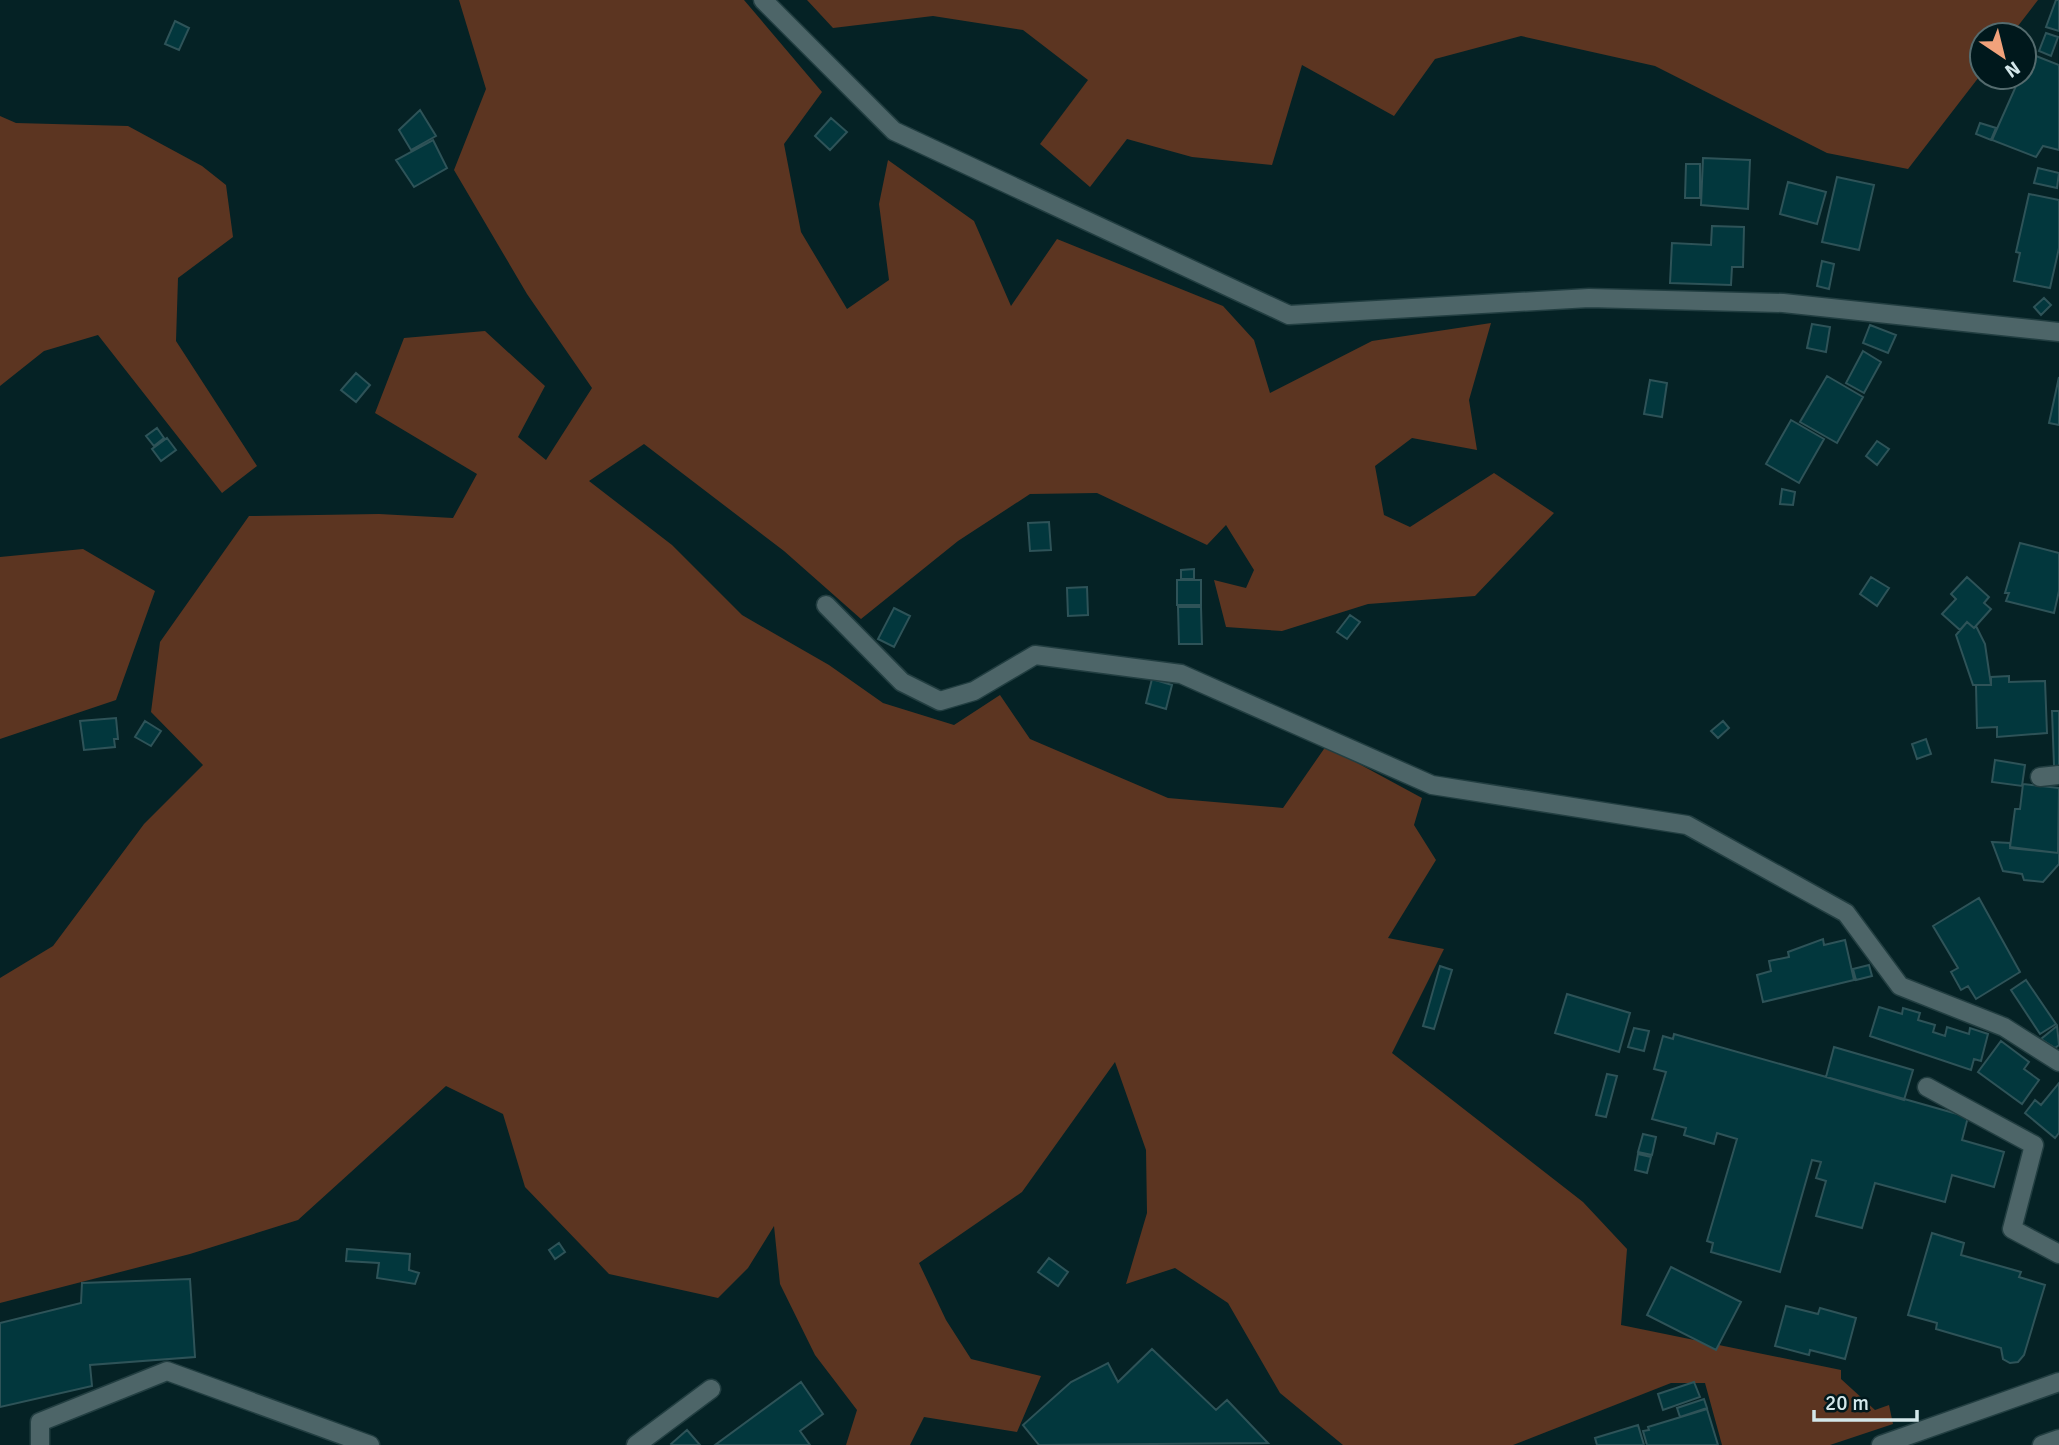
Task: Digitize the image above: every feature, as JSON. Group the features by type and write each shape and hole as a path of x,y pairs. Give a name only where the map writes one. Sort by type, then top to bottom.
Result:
{"street":[{"path":"763,0 894,131 1289,315 1588,298 1783,303 2059,332"},
{"path":"826,605 902,682 940,702 974,691 1035,655 1181,674 1432,785 1687,825 1846,913 1900,986 2004,1027 2059,1062"},
{"path":"2040,777 2059,775"},
{"path":"1927,1087 2034,1145 2012,1229 2059,1254"},
{"path":"40,1445 40,1422 167,1371 370,1445"},
{"path":"1881,1445 2059,1382"},
{"path":"636,1445 711,1389"},
{"path":"2042,1445 2059,1439"}],"shaded area":[{"path":"459,0 744,0 822,92 784,144 801,232 847,309 889,280 879,204 888,160 974,221 1011,306 1057,239 1223,306 1254,340 1270,393 1372,341 1491,323 1469,400 1477,450 1412,438 1375,466 1384,515 1410,527 1494,473 1554,513 1475,596 1368,604 1282,631 1226,627 1214,580 1246,588 1254,570 1226,525 1207,545 1097,493 1030,494 958,541 861,619 784,551 644,444 589,481 672,545 742,615 829,665 883,703 954,725 1000,695 1030,739 1168,798 1283,808 1326,746 1422,798 1414,825 1436,860 1388,938 1444,949 1392,1053 1583,1202 1627,1249 1621,1325 1841,1370 1841,1379 1875,1410 1889,1405 1893,1424 1830,1445 1722,1445 1705,1383 1671,1383 1513,1445 1343,1445 1280,1393 1228,1303 1175,1268 1126,1284 1147,1213 1146,1150 1115,1062 1022,1192 919,1263 946,1320 971,1359 1041,1376 1017,1432 924,1417 910,1445 846,1445 857,1410 815,1355 780,1284 774,1226 748,1268 718,1298 609,1274 525,1187 503,1114 446,1086 298,1220 190,1254 0,1303 0,978 53,946 144,824 203,765 151,712 160,642 249,516 379,514 453,518 477,474 375,413 404,338 485,331 545,386 518,437 546,460 592,388 527,294 454,170 486,89"},
{"path":"807,0 2038,0 2022,21 1968,21 1968,91 1908,169 1827,153 1655,66 1521,36 1435,59 1394,116 1302,65 1272,165 1192,157 1127,139 1090,187 1040,144 1088,80 1023,30 933,16 833,28"},
{"path":"0,116 16,123 128,126 202,166 226,185 233,237 178,278 176,341 257,466 222,493 98,335 44,351 0,386"},
{"path":"83,549 155,591 116,700 0,739 0,557"}],"building":[{"path":"2056,0 2059,0 2059,31 2046,27"},
{"path":"175,21 189,28 179,50 165,44"},
{"path":"2046,33 2058,37 2051,56 2039,51"},
{"path":"2038,57 2059,65 2059,150 2043,146 2036,157 1992,140 2014,91 2038,91"},
{"path":"420,110 436,136 411,150 399,130"},
{"path":"831,118 847,132 830,150 815,136"},
{"path":"1980,123 1996,128 1991,140 1976,134"},
{"path":"433,140 447,168 414,187 396,160"},
{"path":"1703,158 1750,160 1748,209 1701,205"},
{"path":"1686,164 1700,164 1700,198 1685,198"},
{"path":"2038,168 2059,173 2057,188 2034,183"},
{"path":"1837,177 1874,185 1859,250 1822,242"},
{"path":"1788,182 1826,192 1817,224 1780,214"},
{"path":"2029,194 2059,200 2059,248 2050,288 2014,281 2020,253 2016,252"},
{"path":"1712,226 1744,227 1743,267 1732,267 1731,285 1670,283 1672,243 1711,245"},
{"path":"1822,261 1834,264 1829,289 1817,286"},
{"path":"2044,298 2051,305 2041,315 2034,307"},
{"path":"1812,324 1830,327 1826,352 1807,348"},
{"path":"1870,325 1896,335 1888,353 1863,343"},
{"path":"1863,351 1881,362 1864,393 1846,383"},
{"path":"356,373 370,385 356,402 341,390"},
{"path":"1827,376 1863,397 1837,443 1800,422"},
{"path":"2059,377 2059,425 2049,423"},
{"path":"1650,380 1667,383 1662,417 1644,414"},
{"path":"1791,420 1824,439 1799,483 1766,464"},
{"path":"157,428 164,438 154,446 146,436"},
{"path":"167,438 176,450 161,461 152,449"},
{"path":"1877,441 1889,449 1877,465 1866,456"},
{"path":"1782,489 1795,492 1793,505 1780,504"},
{"path":"1049,522 1051,550 1030,551 1028,523"},
{"path":"2020,543 2059,553 2059,591 2054,613 2006,601 2009,593 2005,593"},
{"path":"1194,569 1194,579 1181,579 1181,570"},
{"path":"1871,577 1889,588 1877,606 1860,594"},
{"path":"1967,577 1989,597 1984,603 1991,609 1974,628 1967,622 1960,630 1942,614 1956,599 1951,594"},
{"path":"1177,580 1201,580 1201,605 1177,605"},
{"path":"1087,587 1088,615 1068,616 1067,588"},
{"path":"1178,607 1201,607 1202,644 1179,644"},
{"path":"894,608 910,616 894,647 878,639"},
{"path":"1350,615 1360,622 1347,639 1337,632"},
{"path":"1967,622 1974,628 1976,626 1985,644 1991,685 1973,685 1956,635"},
{"path":"2009,676 2009,682 2045,681 2047,733 1997,737 1997,727 1977,728 1976,685 1991,685 1991,677"},
{"path":"1152,679 1172,685 1166,709 1146,703"},
{"path":"2052,711 2059,711 2059,771 2054,765"},
{"path":"116,718 118,739 114,739 115,747 84,750 80,721"},
{"path":"145,721 161,731 151,746 135,737"},
{"path":"1723,721 1729,728 1718,738 1711,731"},
{"path":"1926,739 1931,754 1917,759 1912,744"},
{"path":"1995,760 2025,765 2022,786 1992,782"},
{"path":"2023,784 2059,788 2058,853 2010,847 2015,809 2020,809"},
{"path":"1992,842 2010,843 2010,848 2058,853 2059,846 2059,864 2043,882 2024,880 2022,874 2003,871"},
{"path":"1979,898 2020,972 1976,999 1968,986 1961,990 1951,972 1958,968 1933,926"},
{"path":"1823,939 1824,945 1845,940 1854,980 1763,1002 1757,975 1771,971 1769,961 1789,957 1788,952"},
{"path":"1869,965 1872,976 1856,980 1853,969"},
{"path":"1440,966 1452,970 1434,1029 1423,1026"},
{"path":"2026,980 2056,1024 2040,1034 2011,990"},
{"path":"1567,994 1630,1013 1619,1052 1555,1033"},
{"path":"1879,1007 1902,1014 1903,1008 1920,1013 1918,1020 1935,1025 1933,1032 1945,1036 1947,1027 1969,1034 1970,1028 1988,1034 1981,1061 1974,1059 1971,1070 1870,1036"},
{"path":"2057,1026 2059,1045 2055,1048 2041,1039"},
{"path":"1634,1028 1649,1031 1644,1051 1628,1047"},
{"path":"1674,1034 1968,1117 1962,1140 2004,1152 1994,1187 1952,1175 1945,1202 1875,1183 1862,1228 1816,1216 1826,1181 1816,1178 1821,1162 1812,1160 1780,1272 1711,1252 1713,1243 1707,1241 1737,1139 1717,1133 1714,1144 1684,1135 1686,1128 1652,1119 1666,1072 1654,1069 1663,1036 1673,1039"},
{"path":"2001,1041 2029,1062 2024,1069 2039,1080 2022,1104 1978,1072"},
{"path":"1834,1047 1913,1070 1904,1100 1826,1077"},
{"path":"1607,1074 1617,1076 1606,1117 1596,1115"},
{"path":"2059,1083 2059,1133 2055,1138 2025,1113 2035,1100 2041,1105"},
{"path":"1643,1134 1656,1137 1652,1155 1638,1152"},
{"path":"1638,1154 1651,1157 1647,1173 1635,1170"},
{"path":"1932,1233 1964,1243 1961,1255 2021,1272 2019,1277 2045,1285 2024,1355 2018,1362 2010,1363 2003,1359 2001,1348 1936,1329 1937,1323 1908,1315"},
{"path":"559,1243 565,1252 555,1259 549,1250"},
{"path":"347,1249 410,1254 409,1270 419,1273 415,1284 377,1278 379,1263 346,1261"},
{"path":"1049,1258 1068,1272 1058,1286 1038,1272"},
{"path":"1671,1267 1741,1302 1716,1350 1647,1315"},
{"path":"190,1279 195,1357 90,1365 92,1386 0,1407 0,1323 81,1303 82,1283"},
{"path":"1786,1306 1818,1314 1820,1308 1856,1318 1845,1359 1810,1350 1809,1355 1775,1346"},
{"path":"1152,1349 1216,1410 1227,1400 1268,1443 1039,1445 1023,1425 1071,1382 1108,1363 1118,1382"},
{"path":"801,1382 823,1414 800,1431 810,1445 715,1445"},
{"path":"1694,1382 1700,1397 1663,1410 1658,1394"},
{"path":"1704,1399 1707,1408 1680,1417 1677,1408"},
{"path":"1707,1409 1718,1445 1647,1445 1643,1431 1649,1430 1648,1427"},
{"path":"1638,1425 1644,1445 1597,1445 1595,1438"},
{"path":"687,1430 700,1445 671,1444"}]}
